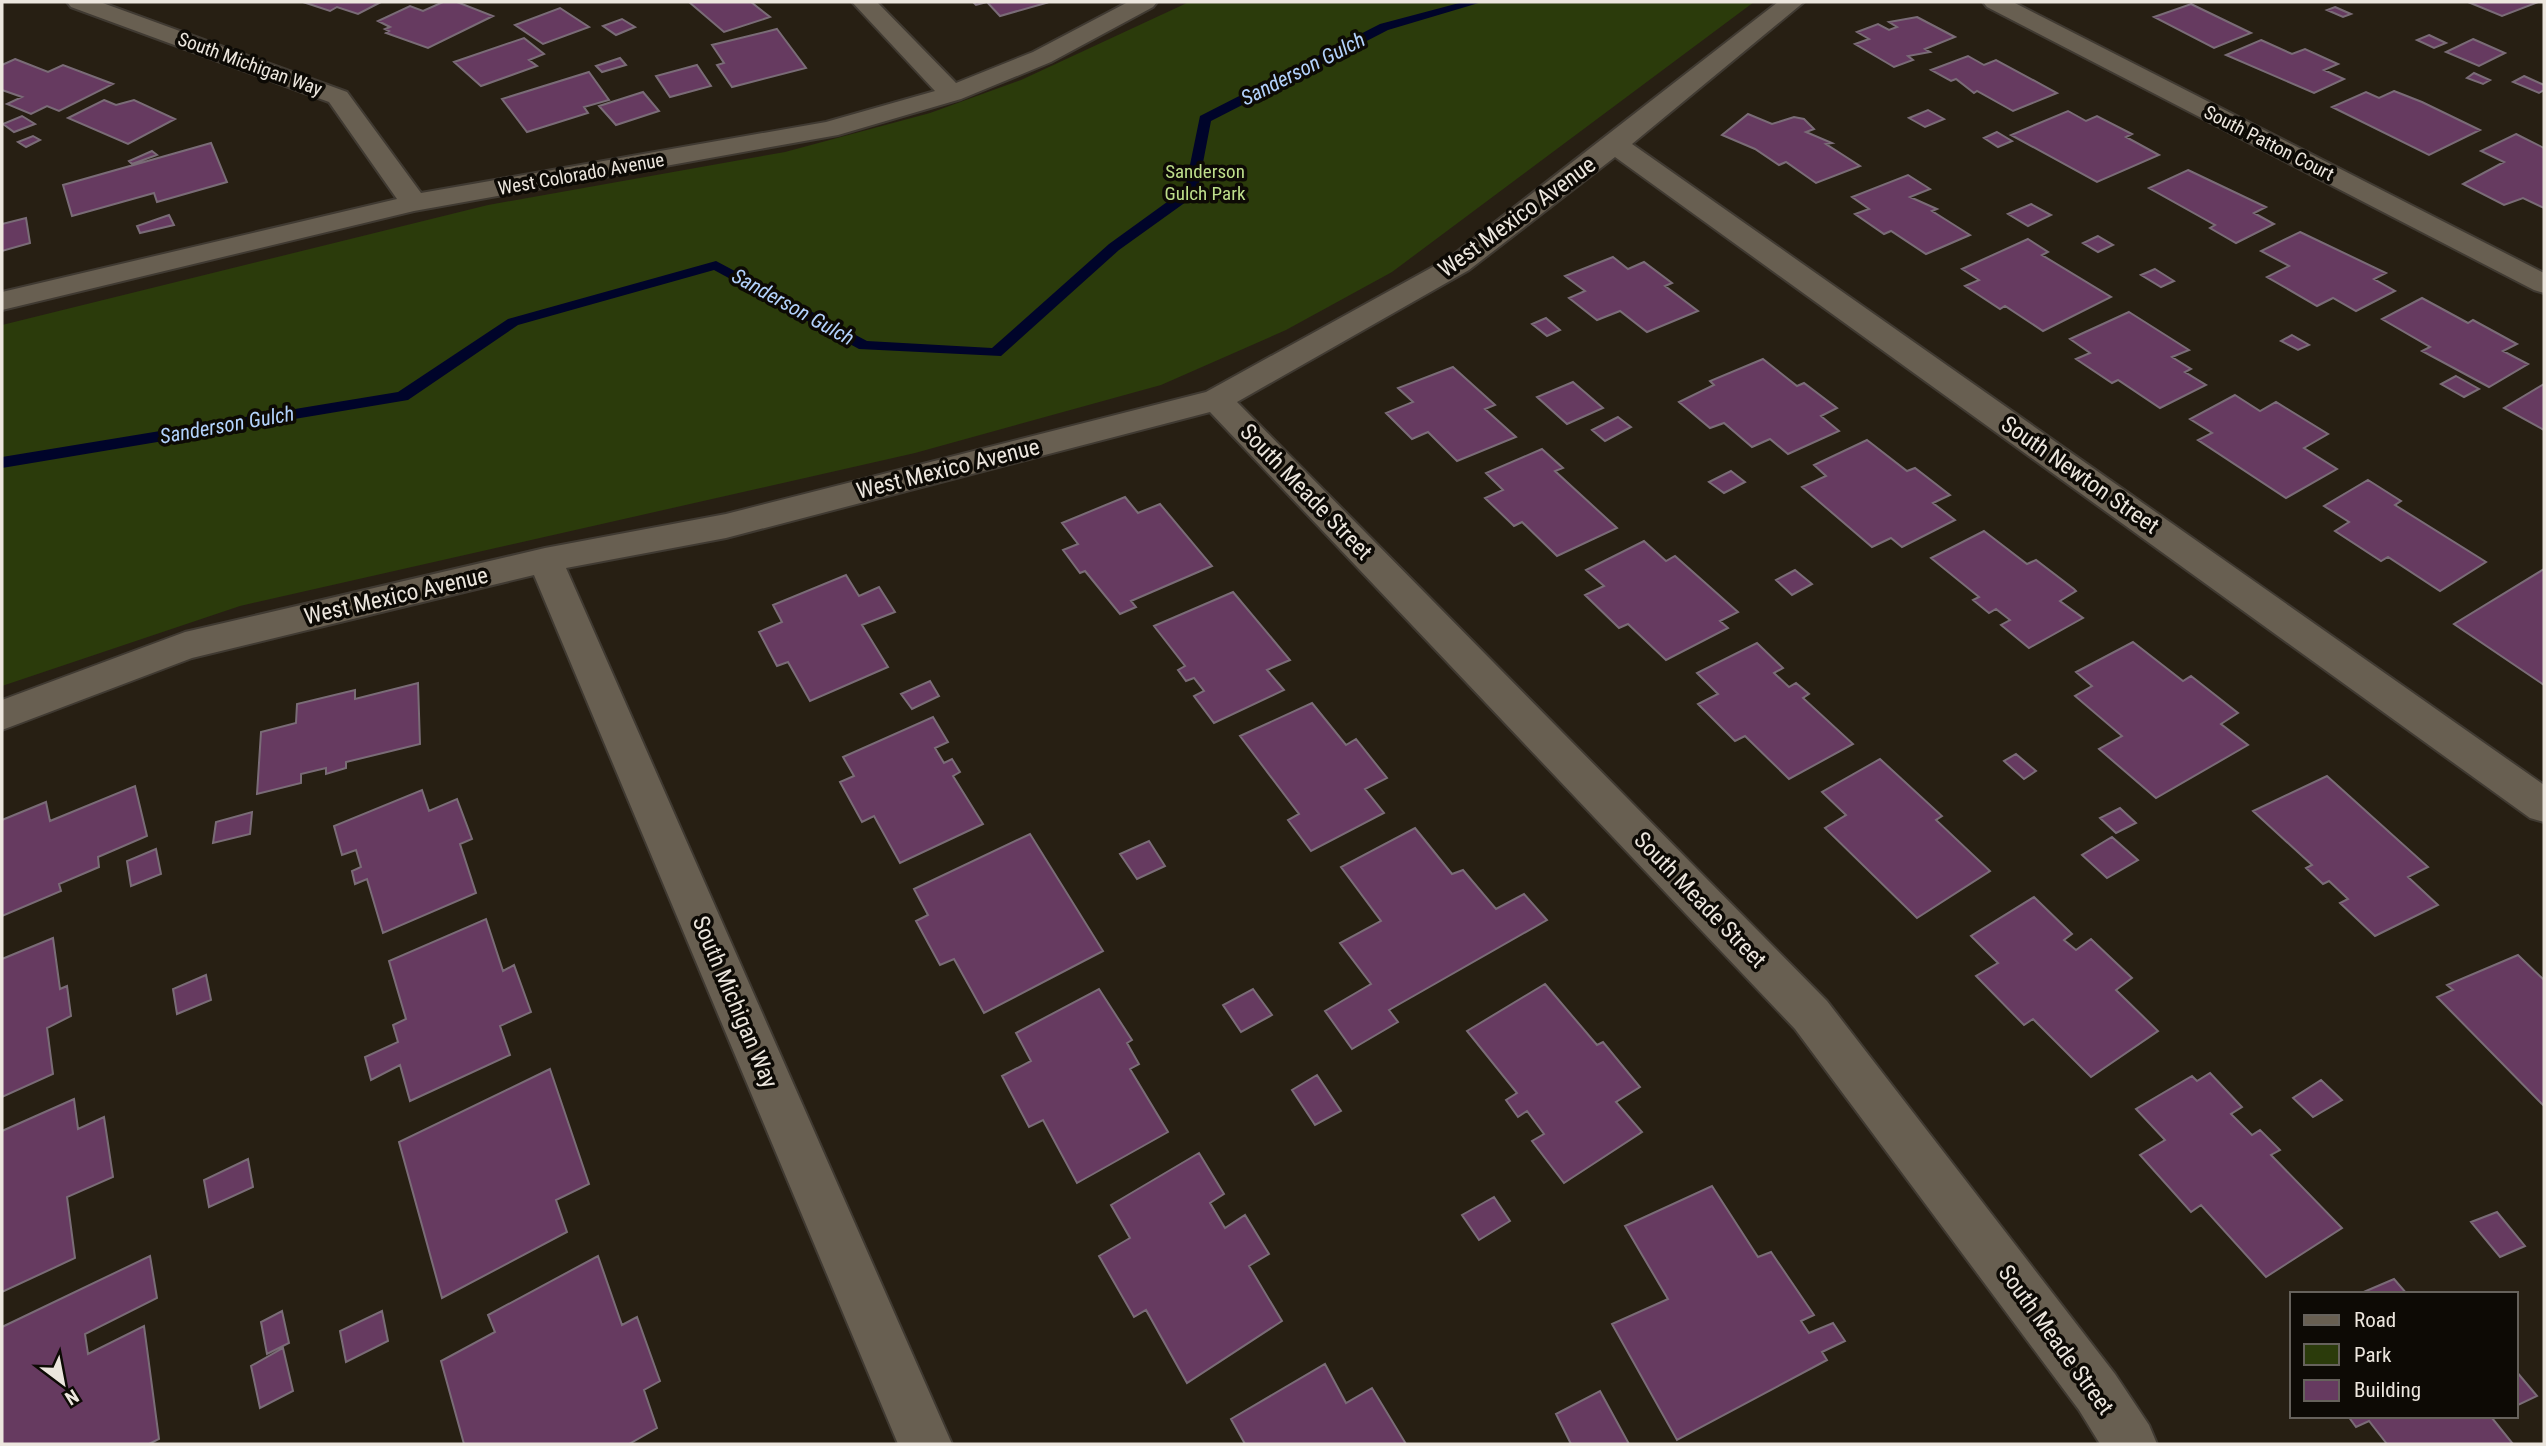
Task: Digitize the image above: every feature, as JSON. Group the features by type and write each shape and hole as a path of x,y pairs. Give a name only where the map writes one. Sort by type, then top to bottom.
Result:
{"street":[{"name":"South Michigan Way","path":"79,2 338,97 414,203"},
{"path":"864,2 952,94"},
{"name":"West Colorado Avenue","path":"2,301 414,203 830,129 952,94 1042,57 1145,2"},
{"name":"West Mexico Avenue","path":"2,715 185,646 545,560 726,526 1217,400 1459,264 1615,144 1792,2"},
{"name":"South Patton Court","path":"1995,2 2544,284"},
{"name":"South Newton Street","path":"1615,144 2544,806"},
{"name":"South Meade Street","path":"1217,400 1811,1015 2097,1392 2130,1444"},
{"name":"South Michigan Way","path":"545,560 925,1444"}],"green space":[{"name":"Sanderson Gulch Park","path":"1189,2 1754,2 1392,272 1286,330 1161,385 915,453 240,606 2,686 2,325 488,205 785,152 930,113 1021,80"}],"building":[{"path":"303,2 381,2 358,14 337,7 330,11"},
{"path":"443,2 457,2 493,16 428,48 386,33 389,31 385,29 390,27 378,21 410,6 423,11"},
{"path":"689,2 751,2 770,17 724,32"},
{"path":"987,2 1044,2 1046,3 1000,16"},
{"path":"2468,2 2534,2 2536,3 2502,16"},
{"path":"2191,4 2251,33 2214,48 2154,17"},
{"path":"2335,7 2351,14 2343,17 2327,10"},
{"path":"560,8 589,27 543,44 515,25"},
{"path":"1917,17 1955,37 1925,49 1930,52 1908,56 1913,60 1894,67 1855,44 1869,39 1857,32 1878,24 1889,30 1897,27 1889,22"},
{"path":"622,19 635,27 616,35 603,26"},
{"path":"777,29 806,68 732,87 717,65 724,63 712,45"},
{"path":"2429,35 2446,43 2434,48 2417,40"},
{"path":"524,38 544,54 529,60 537,66 481,86 454,62"},
{"path":"2473,39 2505,53 2479,66 2446,52"},
{"path":"2261,40 2292,54 2305,49 2338,64 2324,70 2344,79 2314,93 2226,55"},
{"path":"1968,56 1984,65 1996,60 2057,93 2013,111 1977,91 1974,93 1956,79 1951,81 1931,70"},
{"path":"620,58 626,65 602,72 596,66"},
{"path":"15,59 48,72 63,65 113,84 59,111 47,106 31,114 7,104 22,97 2,90 2,65"},
{"path":"697,65 711,86 670,97 656,76"},
{"path":"589,72 609,100 584,107 588,113 527,132 502,99"},
{"path":"2474,73 2490,80 2483,84 2467,78"},
{"path":"2524,76 2544,85 2544,90 2539,93 2513,82"},
{"path":"2394,91 2480,130 2429,155 2332,107 2366,92 2379,98"},
{"path":"643,92 659,111 616,125 599,106"},
{"path":"104,100 116,105 134,100 175,119 128,144 68,118"},
{"path":"1928,110 1944,119 1925,127 1909,118"},
{"path":"2068,111 2086,121 2097,116 2132,134 2126,137 2159,155 2097,182 2011,135"},
{"path":"1748,114 1772,124 1794,117 1804,119 1814,129 1806,132 1832,143 1826,144 1860,166 1816,183 1786,162 1779,165 1755,149 1722,135"},
{"path":"22,116 35,124 14,132 3,124"},
{"path":"1997,132 2012,141 1998,147 1984,138"},
{"path":"2516,134 2544,148 2544,208 2523,198 2504,205 2463,184 2504,162 2481,151"},
{"path":"33,136 40,140 26,147 18,142"},
{"path":"211,143 227,182 157,202 154,193 72,216 63,185"},
{"path":"152,151 157,155 132,164 129,161"},
{"path":"2188,170 2266,207 2254,213 2274,224 2236,243 2210,228 2215,225 2149,188"},
{"path":"1908,175 1930,189 1910,197 1937,209 1932,211 1970,235 1926,254 1891,231 1884,234 1855,214 1869,209 1852,197"},
{"path":"2031,204 2051,215 2028,226 2008,214"},
{"path":"169,215 174,225 140,233 137,226"},
{"path":"26,218 30,243 2,251 2,224"},
{"path":"2300,232 2386,273 2374,279 2395,291 2356,311 2333,298 2317,306 2267,277 2289,266 2261,251"},
{"path":"2098,236 2113,245 2098,252 2083,243"},
{"path":"2028,239 2048,252 2042,255 2111,297 2043,331 2005,306 2000,309 1965,286 1979,280 1962,269"},
{"path":"1613,257 1628,269 1644,262 1672,283 1665,286 1698,311 1647,332 1620,311 1597,320 1569,298 1585,291 1565,276"},
{"path":"2155,269 2174,281 2161,287 2141,275"},
{"path":"2422,298 2468,323 2473,320 2517,344 2503,351 2528,364 2489,387 2422,351 2430,347 2382,319"},
{"path":"2129,312 2189,350 2172,357 2191,369 2185,372 2206,385 2160,408 2118,380 2112,383 2076,359 2090,353 2070,339"},
{"path":"1546,318 1560,330 1547,336 1532,324"},
{"path":"2292,335 2309,345 2298,350 2281,341"},
{"path":"1763,359 1797,386 1804,383 1837,408 1821,416 1839,431 1788,454 1770,439 1752,447 1724,423 1710,428 1679,402 1714,385 1710,381"},
{"path":"1453,367 1495,405 1485,409 1516,437 1457,461 1428,432 1412,439 1386,413 1413,402 1398,388"},
{"path":"2456,376 2479,389 2464,397 2441,384"},
{"path":"1573,382 1603,408 1567,424 1537,397"},
{"path":"2544,384 2544,430 2504,408"},
{"path":"2235,395 2260,411 2276,402 2328,434 2304,448 2337,469 2286,498 2198,440 2212,433 2190,419"},
{"path":"1618,417 1631,427 1605,441 1592,430"},
{"path":"1867,440 1907,471 1915,468 1950,495 1933,503 1955,520 1902,547 1891,538 1872,547 1802,487 1826,476 1814,465"},
{"path":"1542,449 1563,468 1555,471 1617,528 1557,556 1522,522 1514,526 1485,498 1503,490 1486,473"},
{"path":"1731,471 1745,482 1724,493 1709,482"},
{"path":"2368,480 2401,501 2395,505 2486,562 2440,591 2388,557 2381,561 2335,531 2349,522 2324,506"},
{"path":"1125,497 1138,513 1160,504 1212,566 1131,601 1136,607 1120,614 1085,571 1080,573 1063,550 1078,544 1062,523"},
{"path":"1984,531 2027,564 2036,560 2074,589 2076,591 2060,601 2083,618 2029,648 2001,625 2010,620 1996,609 1989,613 1973,600 1979,597 1931,558"},
{"path":"1644,541 1666,561 1675,556 1738,612 1720,621 1728,628 1666,660 1628,624 1619,628 1585,595 1604,586 1586,570"},
{"path":"2544,569 2544,685 2454,624"},
{"path":"1795,570 1812,584 1792,595 1776,580"},
{"path":"846,575 859,596 879,587 895,612 862,625 888,667 810,701 788,662 777,666 759,632 782,622 773,605"},
{"path":"1233,592 1290,660 1267,670 1284,690 1214,723 1194,696 1204,691 1194,678 1186,681 1178,670 1185,666 1154,626"},
{"path":"2133,642 2183,681 2191,676 2238,713 2221,724 2248,745 2156,798 2099,749 2122,736 2075,696 2092,686 2076,672"},
{"path":"1757,643 1783,668 1774,673 1789,687 1796,683 1809,694 1803,698 1853,744 1789,779 1745,736 1735,741 1698,704 1718,694 1697,673"},
{"path":"930,681 939,696 912,709 901,694"},
{"path":"418,683 420,744 346,762 346,768 326,774 326,768 301,774 301,783 257,794 261,732 296,723 297,704 355,690 355,699"},
{"path":"1312,703 1346,745 1356,739 1387,778 1365,789 1384,813 1311,851 1288,820 1299,814 1240,736"},
{"path":"933,717 948,742 935,748 944,763 952,759 960,772 953,776 983,824 900,863 874,816 862,822 840,782 854,776 843,757"},
{"path":"2016,754 2036,771 2024,779 2004,761"},
{"path":"1880,759 1942,816 1936,820 1990,871 1917,918 1825,828 1846,815 1822,792"},
{"path":"2327,776 2428,867 2408,877 2438,905 2375,936 2340,903 2348,899 2329,881 2323,884 2306,868 2312,865 2253,811"},
{"path":"135,786 147,836 98,857 99,867 59,884 61,891 2,916 2,820 46,802 50,821"},
{"path":"422,790 429,811 457,799 472,839 460,844 476,893 383,933 367,879 355,884 352,871 361,867 356,850 342,855 334,826"},
{"path":"2120,808 2136,823 2116,833 2100,818"},
{"path":"252,812 250,834 213,843 216,822"},
{"path":"1415,828 1452,874 1463,870 1496,909 1524,894 1547,920 1389,1010 1398,1022 1352,1049 1325,1011 1371,984 1340,943 1381,921 1341,867"},
{"path":"1030,834 1103,951 984,1013 954,959 940,965 916,921 928,915 914,889"},
{"path":"2112,837 2138,860 2107,878 2082,855"},
{"path":"1149,841 1165,866 1137,879 1120,854"},
{"path":"156,849 161,874 131,886 127,861"},
{"path":"2034,897 2072,934 2064,940 2076,950 2091,939 2132,978 2116,990 2158,1031 2091,1077 2033,1019 2024,1025 1976,976 1998,963 1971,936"},
{"path":"486,919 503,971 514,965 531,1012 500,1026 510,1055 410,1101 400,1065 371,1080 365,1057 398,1042 393,1025 406,1019 389,961"},
{"path":"53,938 60,989 67,986 71,1016 47,1028 53,1074 2,1097 2,959"},
{"path":"2518,955 2544,980 2544,1106 2437,997 2453,990 2447,985"},
{"path":"206,975 211,1000 177,1014 173,989"},
{"path":"1545,984 1597,1045 1603,1042 1640,1087 1616,1102 1642,1132 1564,1183 1532,1141 1544,1134 1527,1111 1518,1117 1506,1100 1517,1093 1467,1031"},
{"path":"1099,989 1132,1040 1127,1043 1139,1064 1130,1069 1168,1132 1077,1183 1043,1120 1029,1127 1002,1076 1031,1061 1016,1033"},
{"path":"1253,989 1272,1015 1241,1032 1223,1005"},
{"path":"550,1069 589,1184 556,1200 567,1232 442,1298 399,1142"},
{"path":"2210,1073 2242,1107 2231,1114 2252,1135 2260,1130 2280,1150 2271,1155 2342,1228 2266,1277 2201,1205 2191,1212 2140,1155 2165,1140 2136,1109 2192,1076 2197,1081"},
{"path":"1317,1075 1341,1111 1315,1125 1292,1090"},
{"path":"2321,1080 2342,1100 2313,1117 2293,1098"},
{"path":"74,1099 78,1129 104,1117 113,1177 67,1197 75,1258 2,1292 2,1131"},
{"path":"1199,1153 1224,1194 1210,1203 1225,1228 1245,1215 1269,1254 1249,1266 1282,1321 1187,1383 1146,1310 1134,1317 1099,1256 1130,1238 1111,1205"},
{"path":"248,1159 253,1187 209,1207 204,1180"},
{"path":"1712,1186 1758,1257 1771,1252 1814,1315 1801,1321 1809,1333 1833,1323 1845,1341 1822,1352 1827,1360 1677,1440 1612,1324 1668,1299 1625,1226"},
{"path":"1494,1197 1510,1221 1479,1240 1462,1215"},
{"path":"2497,1212 2525,1246 2500,1257 2471,1222"},
{"path":"150,1256 157,1298 85,1334 88,1354 144,1326 159,1439 149,1444 2,1444 2,1327"},
{"path":"598,1256 622,1325 637,1317 660,1381 644,1390 657,1428 629,1444 464,1444 441,1361 495,1332 488,1315"},
{"path":"2394,1279 2405,1292 2364,1292"},
{"path":"282,1311 289,1343 267,1354 261,1322"},
{"path":"382,1311 388,1341 346,1362 340,1331"},
{"path":"283,1348 293,1391 260,1408 251,1366"},
{"path":"1325,1364 1346,1403 1372,1388 1406,1444 1245,1444 1231,1419"},
{"path":"2518,1373 2537,1396 2518,1405"},
{"path":"1600,1391 1629,1444 1571,1444 1556,1414"},
{"path":"2349,1418 2492,1418 2513,1444 2387,1444 2369,1421 2356,1427"}],"waterway":[{"name":"Sanderson Gulch","path":"2,463 402,396 513,322 716,265 864,346 996,353 1114,247 1192,191 1205,119 1384,27 1476,2"}]}
